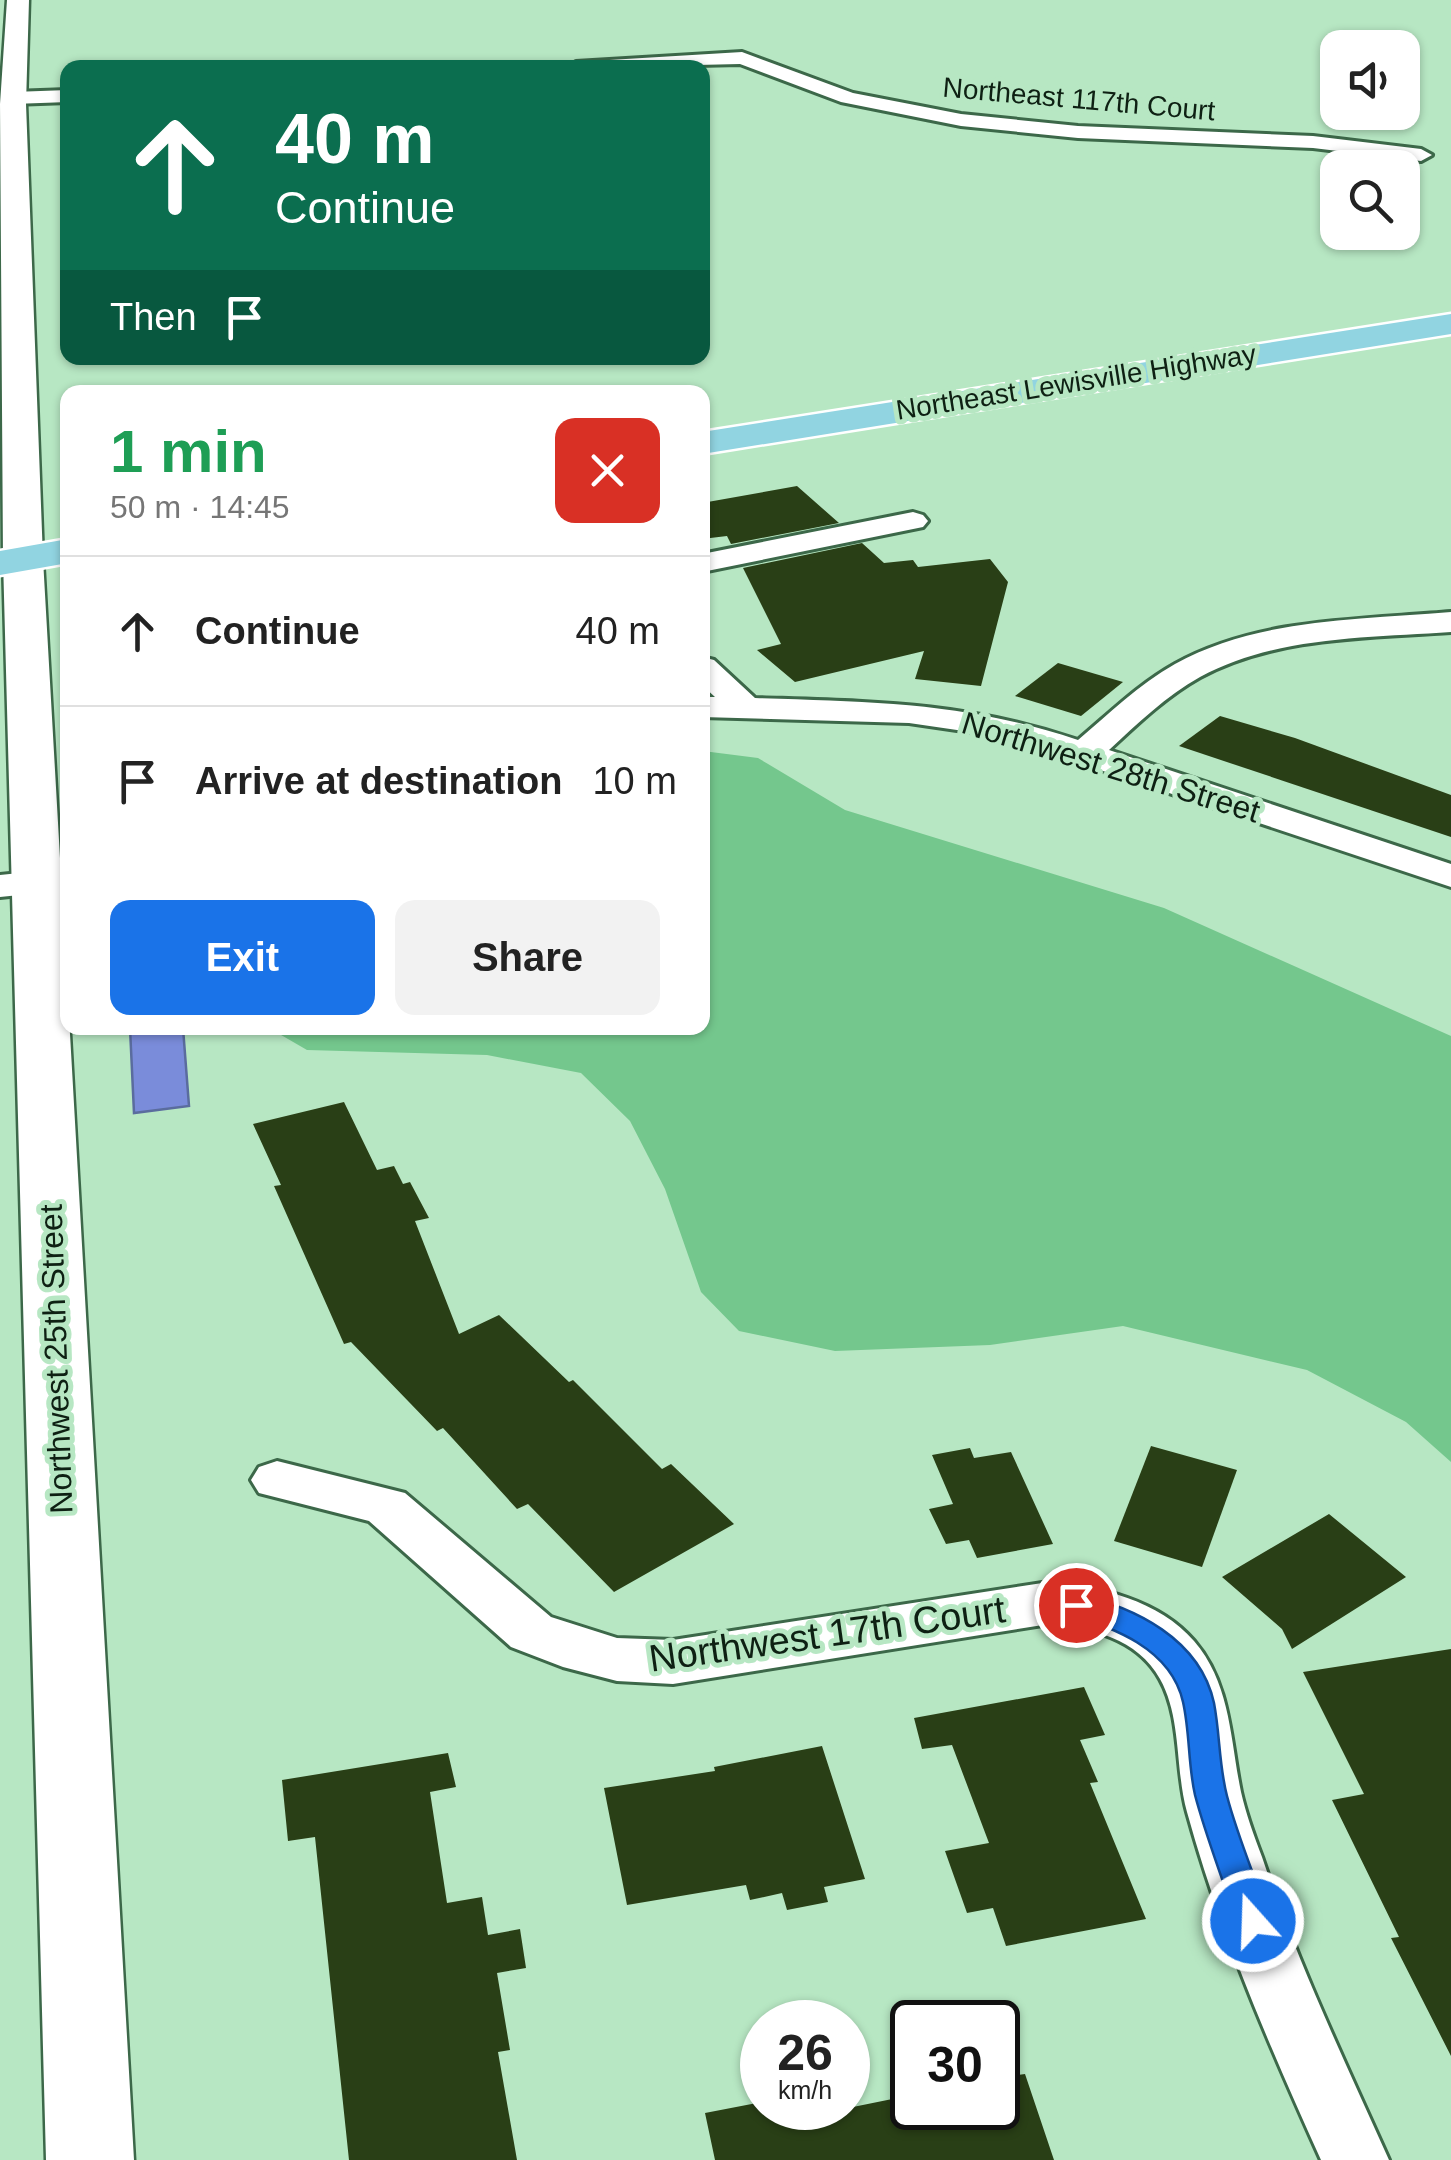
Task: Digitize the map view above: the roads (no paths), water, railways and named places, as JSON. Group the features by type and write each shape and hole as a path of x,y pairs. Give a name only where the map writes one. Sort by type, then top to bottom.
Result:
{"main road":[{"name":"Northeast Lewisville Highway","path":"710,442 1451,324"},
{"path":"11,561 60,552"}],"street":[{"name":"Northwest 25th Street","path":"18,0 8,102 11,561 34,882 90,2160"},
{"name":"Northeast 117th Court","path":"720,37 742,58 848,98 961,120 1078,132 1313,142 1421,156"},
{"name":"Northeast 117th Court","path":"709,60 742,58"},
{"path":"8,102 60,97"},
{"path":"710,561 914,521"},
{"path":"1084,753 1170,682 1222,655 1292,638 1451,622"},
{"path":"710,674 744,706"},
{"name":"Northwest 28th Street","path":"710,707 942,715 1003,726 1451,876"},
{"name":"Northwest 17th Court","path":"277,1480 386,1506 531,1632 572,1650 614,1660 673,1662 1050,1603 1104,1611 1154,1636 1190,1677 1198,1701 1211,1794 1240,1887 1320,2088 1355,2160"}],"water":[{"path":"130,1035 184,1035 189,1106 134,1113"}]}
